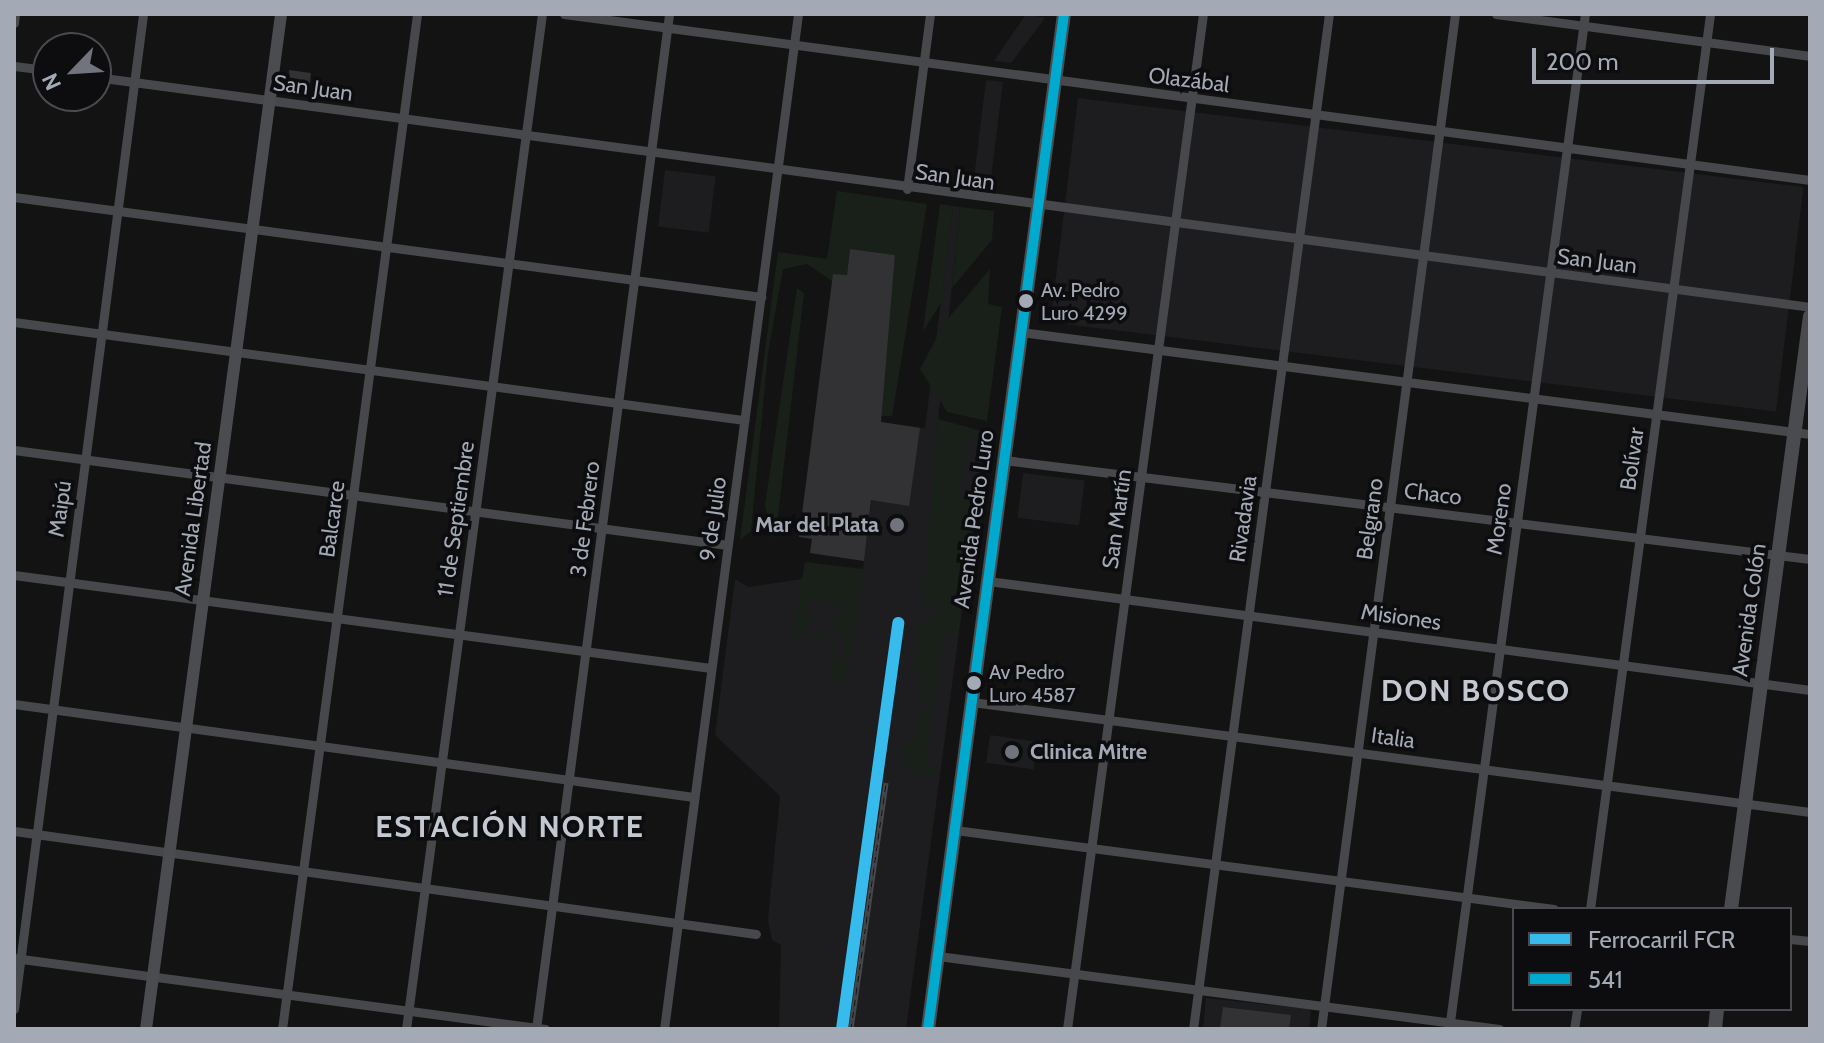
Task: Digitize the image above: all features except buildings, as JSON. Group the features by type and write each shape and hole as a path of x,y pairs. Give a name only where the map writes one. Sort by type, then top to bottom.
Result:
{"main road":[{"name":"Avenida Libertad","path":"146,1029 281,14"},
{"name":"Avenida Pedro Luro","path":"928,1029 1064,14"},
{"name":"Avenida Colón","path":"1731,907 1810,316"}],"street":[{"path":"14,23 15,14"},
{"name":"Maipú","path":"14,1009 17,959 143,14"},
{"name":"Balcarce","path":"282,1029 417,14"},
{"name":"11 de Septiembre","path":"406,1029 542,14"},
{"name":"Olazábal","path":"564,14 1810,180"},
{"name":"3 de Febrero","path":"539,1029 552,904 669,14"},
{"name":"9 de Julio","path":"664,1029 798,14"},
{"path":"907,189 930,14"},
{"name":"San Martín","path":"1067,1029 1203,14"},
{"name":"Rivadavia","path":"1193,1029 1329,14"},
{"name":"Belgrano","path":"1321,1029 1455,14"},
{"path":"1496,14 1810,56"},
{"name":"Moreno","path":"1449,1026 1585,14"},
{"name":"Bolívar","path":"1590,907 1710,14"},
{"name":"San Juan","path":"112,79 651,151 907,189 1810,307"},
{"path":"14,197 761,297"},
{"path":"14,322 744,420"},
{"path":"1021,332 1810,434"},
{"path":"14,450 728,545"},
{"name":"Chaco","path":"1004,460 1810,559"},
{"path":"14,575 711,668"},
{"name":"Misiones","path":"988,581 1810,690"},
{"name":"Italia","path":"972,702 1810,812"},
{"path":"14,704 694,797"},
{"path":"955,830 1538,907"},
{"path":"14,831 756,934"},
{"path":"938,956 1324,1006 1449,1026 1499,1029"},
{"path":"17,959 539,1029"}],"shaded area":[{"path":"1026,14 1045,18 1011,63 994,61"},
{"path":"986,80 1003,82 989,192 972,190"},
{"path":"1078,98 1804,187 1776,411 1050,322"},
{"path":"665,170 716,176 709,233 658,227"},
{"path":"837,191 927,204 892,416 881,416 895,255 850,249 847,275 834,274 832,281 807,264 783,269 768,353 751,531 740,540 778,252 827,259"},
{"path":"940,204 953,206 941,303 923,331"},
{"path":"953,206 960,207 937,430 985,438 906,1029 779,1029 781,945 772,940 768,920 780,796 715,735 735,579 748,587 802,579 805,562 863,569 881,422 925,428"},
{"path":"960,207 994,211 992,240 952,288"},
{"path":"990,269 988,304 1002,307 987,421 947,412 920,369 945,322"},
{"path":"797,288 804,293 776,533 771,537 765,505"},
{"path":"938,419 985,432 985,438 968,436 959,496 976,505 959,629 942,638 933,700 922,703 926,674 913,672 921,619 938,616 940,604 923,602"},
{"path":"1023,473 1085,481 1079,525 1018,518"},
{"path":"805,562 863,570 846,684 830,682 835,638 835,659 843,660 846,636 830,620 839,617 841,605 808,600 806,613 822,619 811,621 803,634 793,633"},
{"path":"835,631 835,638 814,635 802,722 812,633"},
{"path":"932,708 926,756 940,777 906,772 907,760 901,759 904,741 917,742 921,711"},
{"name":"Clinica Mitre","path":"990,735 1038,742 1034,769 986,763"},
{"path":"1206,998 1311,1009 1309,1029 1203,1029"}],"railway":[{"path":"851,1029 886,782"}],"rail line":[{"name":"FCR","path":"842,1029 898,623"}],"transit line":[{"name":"541","path":"928,1029 1064,14"}],"place":[{"name":"Av. Pedro Luro 4299","path":"1026,301"},
{"name":"Mar del Plata","path":"897,525"},
{"name":"Av Pedro Luro 4587","path":"974,683"},
{"name":"Clinica Mitre","path":"1012,752"}],"district":[{"name":"DON BOSCO","path":"1476,691"},
{"name":"ESTACIÓN NORTE","path":"510,827"}]}
